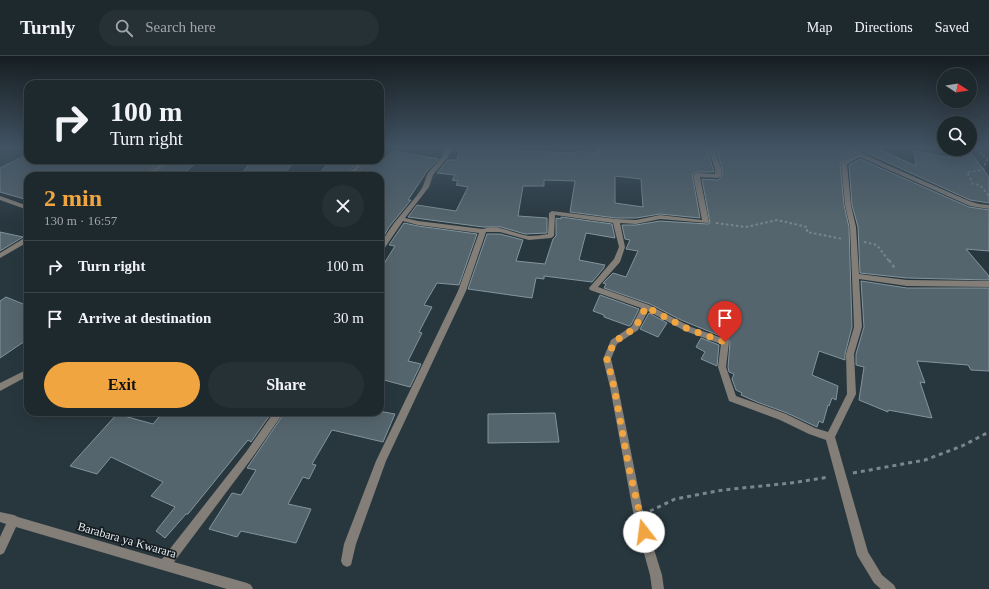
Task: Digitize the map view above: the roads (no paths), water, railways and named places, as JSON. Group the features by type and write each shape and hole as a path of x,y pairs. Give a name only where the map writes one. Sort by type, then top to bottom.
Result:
{"street":[{"path":"384,244 426,187 433,173"},
{"path":"401,219 418,223 483,231 493,229 530,238 551,236 552,213 616,221 636,222 660,217 706,222 696,175 718,176 718,173"},
{"path":"845,173 854,241 858,327 850,354 852,394 830,437 863,554 878,579 890,589"},
{"path":"901,173 957,197 983,207 989,207"},
{"path":"0,198 24,207"},
{"path":"616,221 622,247 618,260 594,288 646,307 688,329 725,342 722,367 732,398 783,417 812,431 830,437"},
{"path":"347,561 350,544 381,460 462,291 483,231"},
{"path":"0,256 24,241"},
{"path":"856,276 907,283 989,284"},
{"path":"646,307 635,328 614,342 607,359 614,387 639,517 656,575 658,589"},
{"path":"0,387 24,374"},
{"path":"165,564 249,455 276,416"},
{"name":"Barabara ya Kwarara","path":"0,517 247,589"},
{"path":"0,549 14,520"}]}
